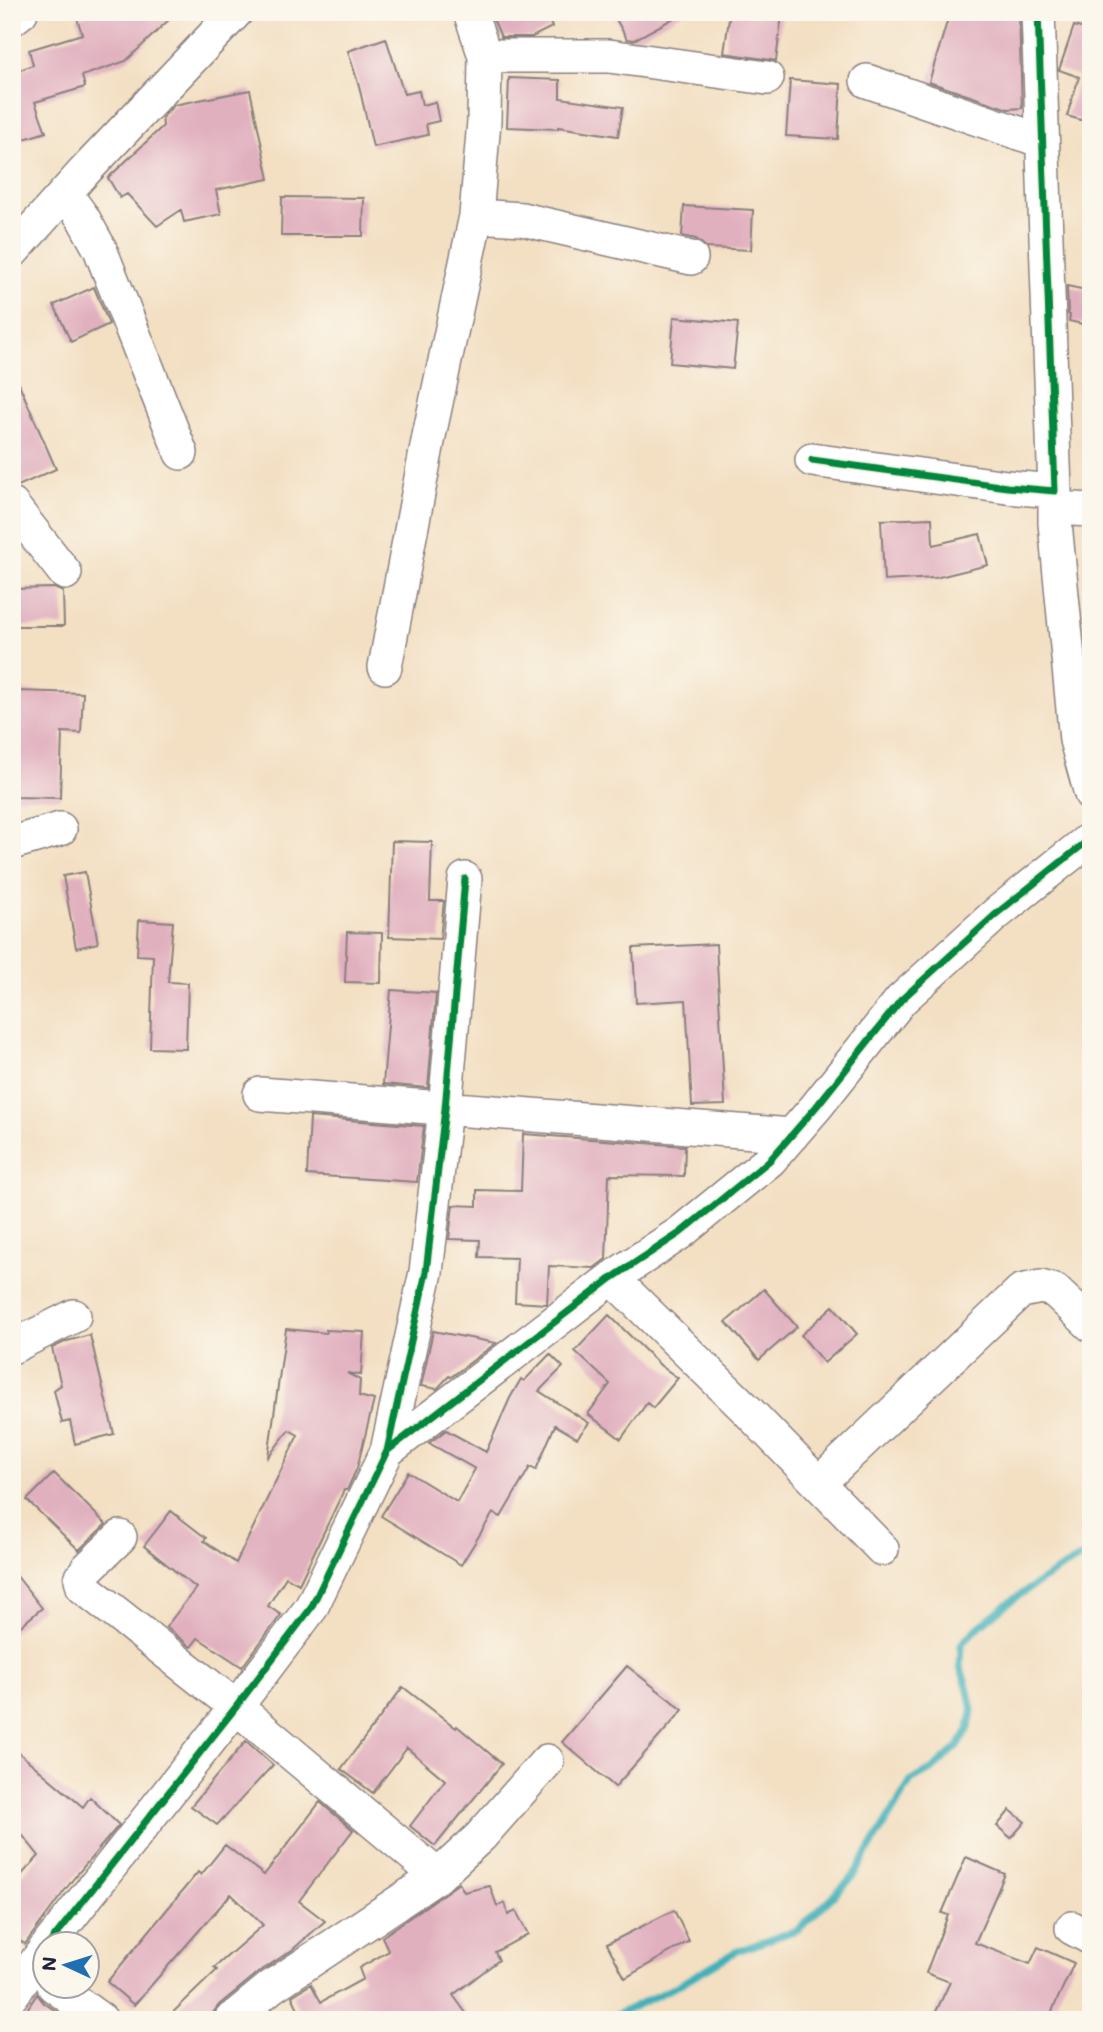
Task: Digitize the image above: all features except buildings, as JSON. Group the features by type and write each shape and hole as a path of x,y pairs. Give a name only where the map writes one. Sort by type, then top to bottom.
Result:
{"street":[{"path":"12,19 21,12"},
{"path":"12,252 236,12"},
{"path":"385,667 430,430 476,216 484,121 485,55 470,12"},
{"path":"1038,12 1055,499 1076,740 1091,794"},
{"path":"485,55 609,56 766,78"},
{"path":"867,81 1042,141"},
{"path":"65,193 100,249 181,453"},
{"path":"476,216 522,219 691,258"},
{"path":"812,460 1007,487 1091,510"},
{"path":"12,505 65,573"},
{"path":"12,843 60,829"},
{"path":"387,1451 612,1278 680,1233 770,1160 901,1000 996,914 1091,838"},
{"path":"65,1930 311,1608 387,1451 426,1272 446,1110 466,879"},
{"path":"260,1094 792,1135"},
{"path":"612,1278 747,1410 882,1549"},
{"path":"819,1483 1021,1291 1041,1287 1055,1291 1091,1325"},
{"path":"12,1347 74,1316"},
{"path":"120,1537 88,1569 81,1579 83,1587 236,1707 438,1876"},
{"path":"231,2020 271,1987 438,1876 481,1836 547,1761"},
{"path":"75,2000 101,2020"}],"waterway":[{"path":"585,2020 614,2016 675,1987 735,1952 799,1929 852,1878 911,1781 933,1769 958,1746 969,1728 972,1710 960,1666 961,1644 990,1617 1022,1593 1091,1552"}],"cycle path":[{"path":"812,460 1007,487 1055,491 1038,12"},
{"path":"387,1451 612,1278 680,1233 770,1160 901,1000 996,914 1091,838"},
{"path":"60,1930 311,1608 387,1451 426,1272 445,1109 465,879"}]}
